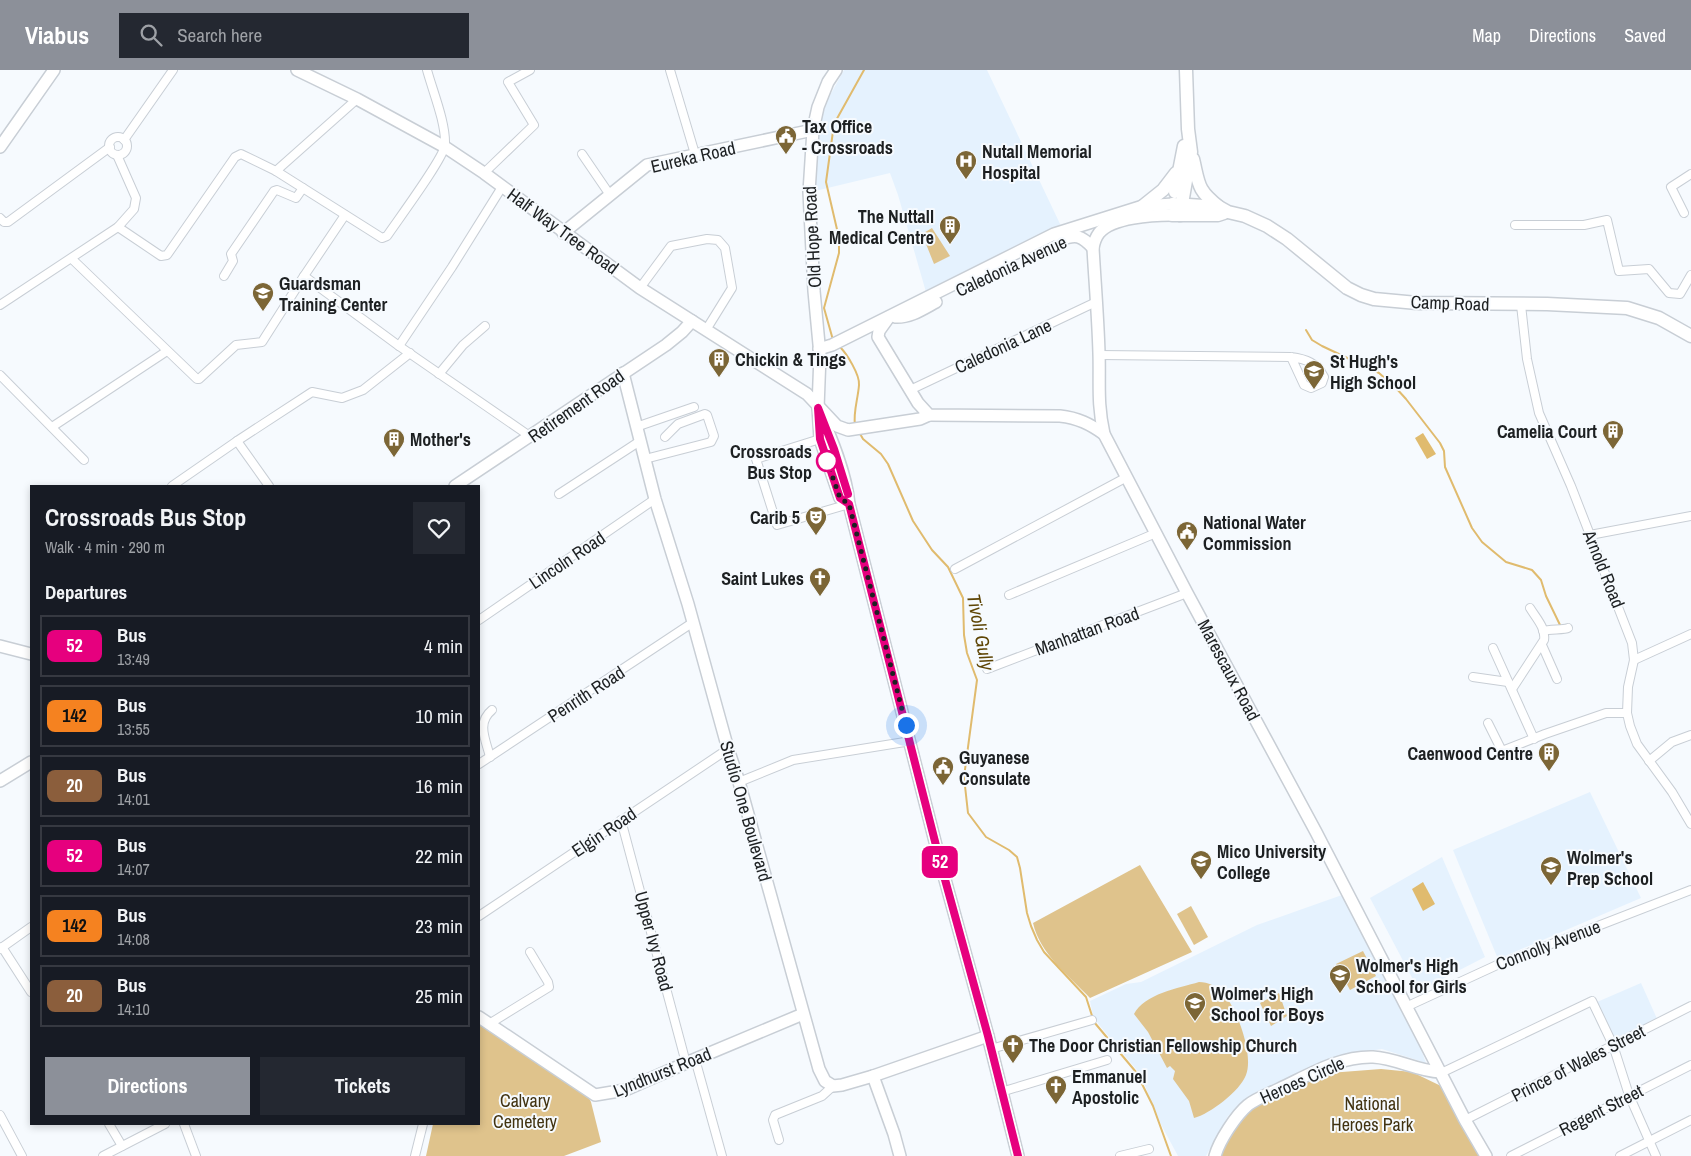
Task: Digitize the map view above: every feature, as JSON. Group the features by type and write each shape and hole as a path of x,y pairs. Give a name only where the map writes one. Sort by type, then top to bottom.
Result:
{"main road":[{"path":"0,147 54,70"},
{"name":"Half Way Tree Road","path":"297,70 357,99 445,147 640,288 807,394 833,423 854,430"},
{"name":"Old Hope Road","path":"836,70 828,82 818,107 813,130 809,192 814,290 820,352 818,408 820,439 840,498 849,504"},
{"path":"1186,70 1188,129 1199,187 1205,195 1224,209"},
{"path":"1176,210 1178,170 1188,129"},
{"name":"Eureka Road","path":"564,233 647,165 813,130"},
{"path":"1176,210 1191,152"},
{"path":"1143,206 1170,182 1178,170"},
{"name":"Caledonia Avenue","path":"838,346 889,316 1054,234 1143,206 1176,210"},
{"name":"Camp Road","path":"1176,210 1224,209 1267,226 1288,239 1347,288 1362,295 1384,300 1416,303 1547,304 1627,308 1659,318 1691,336"},
{"name":"Caledonia Avenue","path":"889,316 902,317 914,314 1042,247 1067,237 1080,237 1086,240 1093,248 1099,233 1113,224 1176,210"},
{"name":"Marescaux Road","path":"1093,248 1099,355 1098,399 1099,414 1104,434 1408,1006 1441,1072"},
{"path":"878,337 889,316"},
{"name":"Retirement Road","path":"457,485 666,345 692,321"},
{"path":"820,352 870,334 878,337 918,403 929,415"},
{"name":"Studio One Boulevard","path":"623,373 655,499 672,551 739,782 819,1069 825,1081 833,1086"},
{"path":"834,449 842,437 854,430 920,420 929,415 1010,415 1074,418 1091,413 1098,399"},
{"path":"818,408 834,449 848,494 941,865 988,1036 1018,1156"},
{"path":"1074,418 1089,423 1104,434"},
{"path":"0,646 30,654"},
{"path":"0,781 30,763"},
{"name":"Lyndhurst Road","path":"480,1018 595,1095 625,1090 803,1014"},
{"path":"833,1086 873,1076 988,1036"},
{"name":"Heroes Circle","path":"1214,1156 1220,1141 1249,1105 1319,1070 1350,1058 1373,1057 1391,1059 1431,1071 1441,1072"},
{"path":"1441,1072 1465,1120 1486,1156"},
{"path":"873,1076 900,1156"}],"street":[{"path":"124,140 173,70"},
{"path":"118,227 162,256 167,255 235,157 242,154 276,171 382,238 387,236 427,178 445,147 444,128 427,70"},
{"path":"484,174 534,125 508,82 508,80 530,70"},
{"path":"670,70 695,154"},
{"path":"276,171 357,99"},
{"path":"0,218 4,222 8,222 110,147 113,140 119,138 124,140 127,145 126,150 122,154 117,155"},
{"path":"0,305 118,227 134,209 136,198 117,155 112,152 110,147"},
{"path":"582,154 610,195"},
{"path":"1684,213 1671,187 1691,174"},
{"path":"399,346 452,267 502,187"},
{"path":"224,276 233,261 231,254 274,191 277,190 296,198 303,188"},
{"path":"72,259 167,351 199,379 236,345 262,342 345,215"},
{"path":"1515,225 1584,225 1607,220 1619,271 1648,269 1670,293 1680,294 1691,276"},
{"path":"640,288 671,246 707,239 718,240 724,248 732,288 706,330"},
{"path":"304,276 399,346 531,437"},
{"name":"Caledonia Lane","path":"910,390 1096,302"},
{"name":"Arnold Road","path":"1521,305 1528,359 1539,413 1590,535 1632,643 1634,660 1628,687 1630,726 1637,744 1672,792 1691,824"},
{"path":"439,374 463,344 485,326"},
{"path":"52,427 167,351"},
{"path":"173,485 312,392 342,398 363,390 410,353"},
{"path":"1099,355 1291,357 1304,359 1316,365 1324,377 1322,383 1311,388 1304,385 1291,357"},
{"path":"0,375 84,460"},
{"path":"636,427 694,407"},
{"path":"645,459 710,442 714,436 705,414 678,424 665,437"},
{"path":"820,439 756,459 777,525 849,504"},
{"path":"237,441 269,485"},
{"path":"559,494 640,441"},
{"path":"955,569 1127,478"},
{"name":"Lincoln Road","path":"480,619 655,499"},
{"path":"1590,535 1691,516"},
{"path":"1010,595 1156,533"},
{"name":"Manhattan Road","path":"987,669 1187,593"},
{"path":"1510,686 1542,645 1545,635 1530,608"},
{"name":"Penrith Road","path":"480,763 692,623"},
{"path":"1543,631 1557,628 1565,630 1568,628"},
{"path":"1634,660 1691,634"},
{"path":"1542,645 1557,679"},
{"path":"1492,648 1534,739"},
{"path":"1473,677 1510,686"},
{"path":"490,757 482,724 485,716 492,710"},
{"path":"1488,723 1502,751 1606,713 1628,713"},
{"path":"1649,761 1672,742 1691,735"},
{"path":"739,782 793,760 910,740"},
{"name":"Elgin Road","path":"480,915 728,749"},
{"name":"Upper Ivy Road","path":"622,820 691,1061 722,1156"},
{"name":"Connolly Avenue","path":"1408,1006 1497,965 1691,890"},
{"path":"30,928 1,948 30,991"},
{"path":"489,1024 549,987 548,982 530,952"},
{"path":"1441,1072 1592,1000 1614,1046 1629,1095 1656,1156"},
{"name":"Prince of Wales Street","path":"1465,1120 1691,1006"},
{"path":"991,1049 1092,1020"},
{"path":"1001,1092 1107,1060"},
{"name":"Regent Street","path":"1511,1156 1691,1065"},
{"path":"779,1140 773,1120 775,1115 822,1096 833,1086"},
{"path":"0,1115 22,1156"},
{"path":"1620,1156 1691,1120"},
{"path":"110,1125 122,1146"},
{"path":"103,1156 163,1125"},
{"path":"184,1125 196,1156"},
{"path":"415,1156 422,1125"},
{"path":"1120,1156 1149,1148"}],"shaded area":[{"name":"Nutall Memorial Hospital","path":"844,70 987,70 1061,226 926,292 890,173 815,191 813,157 818,128 828,99"},
{"path":"1423,433 1436,454 1427,459 1415,438"},
{"name":"Wolmer's Prep School","path":"1590,792 1641,898 1498,959 1453,850"},
{"name":"Wolmer's High School for Girls","path":"1442,857 1485,957 1419,991 1370,898"},
{"path":"1423,882 1435,904 1423,911 1412,889"},
{"name":"Wolmer's High School for Boys","path":"1342,895 1416,1035 1426,1063 1382,1049 1335,1058 1280,1085 1249,1097 1228,1116 1206,1156 1178,1156 1157,1117 1141,1075 1093,1016 1090,1001 1126,984 1141,982 1257,925"},
{"path":"1641,983 1658,1021 1614,1041 1597,1002"}],"green space":[{"path":"932,228 950,256 934,264 922,234"},
{"path":"1140,865 1192,952 1090,998 1049,955 1042,945 1033,923"},
{"path":"1191,906 1208,937 1194,945 1177,914"},
{"path":"1363,951 1376,976 1350,990 1336,964"},
{"path":"1199,982 1215,986 1234,1009 1246,1044 1248,1066 1243,1081 1231,1095 1208,1112 1194,1118 1189,1101 1173,1079 1175,1071 1170,1066 1167,1068 1148,1032 1134,1014 1146,1001 1154,997 1172,989"},
{"path":"1279,993 1287,1016 1271,1026 1260,1003"},
{"name":"Calvary Cemetery","path":"480,1025 588,1096 601,1142 564,1156 426,1156 433,1125 480,1125"},
{"name":"National Heroes Park","path":"1381,1069 1412,1072 1441,1086 1483,1156 1220,1156 1237,1122 1254,1106 1316,1074"}],"waterway":[{"name":"Tivoli Gully","path":"833,340 824,308 839,253 839,238 826,182 834,124 864,70"},
{"path":"1306,330 1312,340 1322,346 1379,373 1406,399 1440,443 1444,451 1445,467 1472,528 1482,542 1506,562 1532,570 1541,580 1546,596 1561,627"},
{"name":"Tivoli Gully","path":"840,347 846,354 859,381 855,425"},
{"name":"Tivoli Gully","path":"859,432 863,439 881,454 888,464 913,521 932,550 948,567 963,598 964,635 967,653 977,680 964,777 968,813 986,837 1009,850 1017,857 1027,913 1037,940 1044,952 1086,997 1094,1022 1136,1072 1153,1106 1171,1156"}],"bus line":[{"name":"52","path":"848,494 829,433 818,408 820,439 840,498 849,504 941,865 988,1036 1018,1156"}],"place":[{"name":"Tax Office - Crossroads","path":"786,155"},
{"name":"Nutall Memorial Hospital","path":"966,180"},
{"name":"The Nuttall Medical Centre","path":"950,245"},
{"name":"Guardsman Training Center","path":"263,312"},
{"name":"Chickin & Tings","path":"719,378"},
{"name":"St Hugh's High School","path":"1314,390"},
{"name":"Camelia Court","path":"1613,450"},
{"name":"Mother's","path":"394,458"},
{"name":"Crossroads Bus Stop","path":"827,461"},
{"name":"Carib 5","path":"816,536"},
{"name":"National Water Commission","path":"1187,551"},
{"name":"Saint Lukes","path":"820,597"},
{"name":"Caenwood Centre","path":"1549,772"},
{"name":"Guyanese Consulate","path":"943,786"},
{"name":"Mico University College","path":"1201,880"},
{"name":"Wolmer's Prep School","path":"1551,886"},
{"name":"Wolmer's High School for Girls","path":"1340,994"},
{"name":"Wolmer's High School for Boys","path":"1195,1022"},
{"name":"The Door Christian Fellowship Church","path":"1013,1064"},
{"name":"Emmanuel Apostolic","path":"1056,1105"}],"route":[{"path":"827,461 840,498 849,504 906,725"}]}
